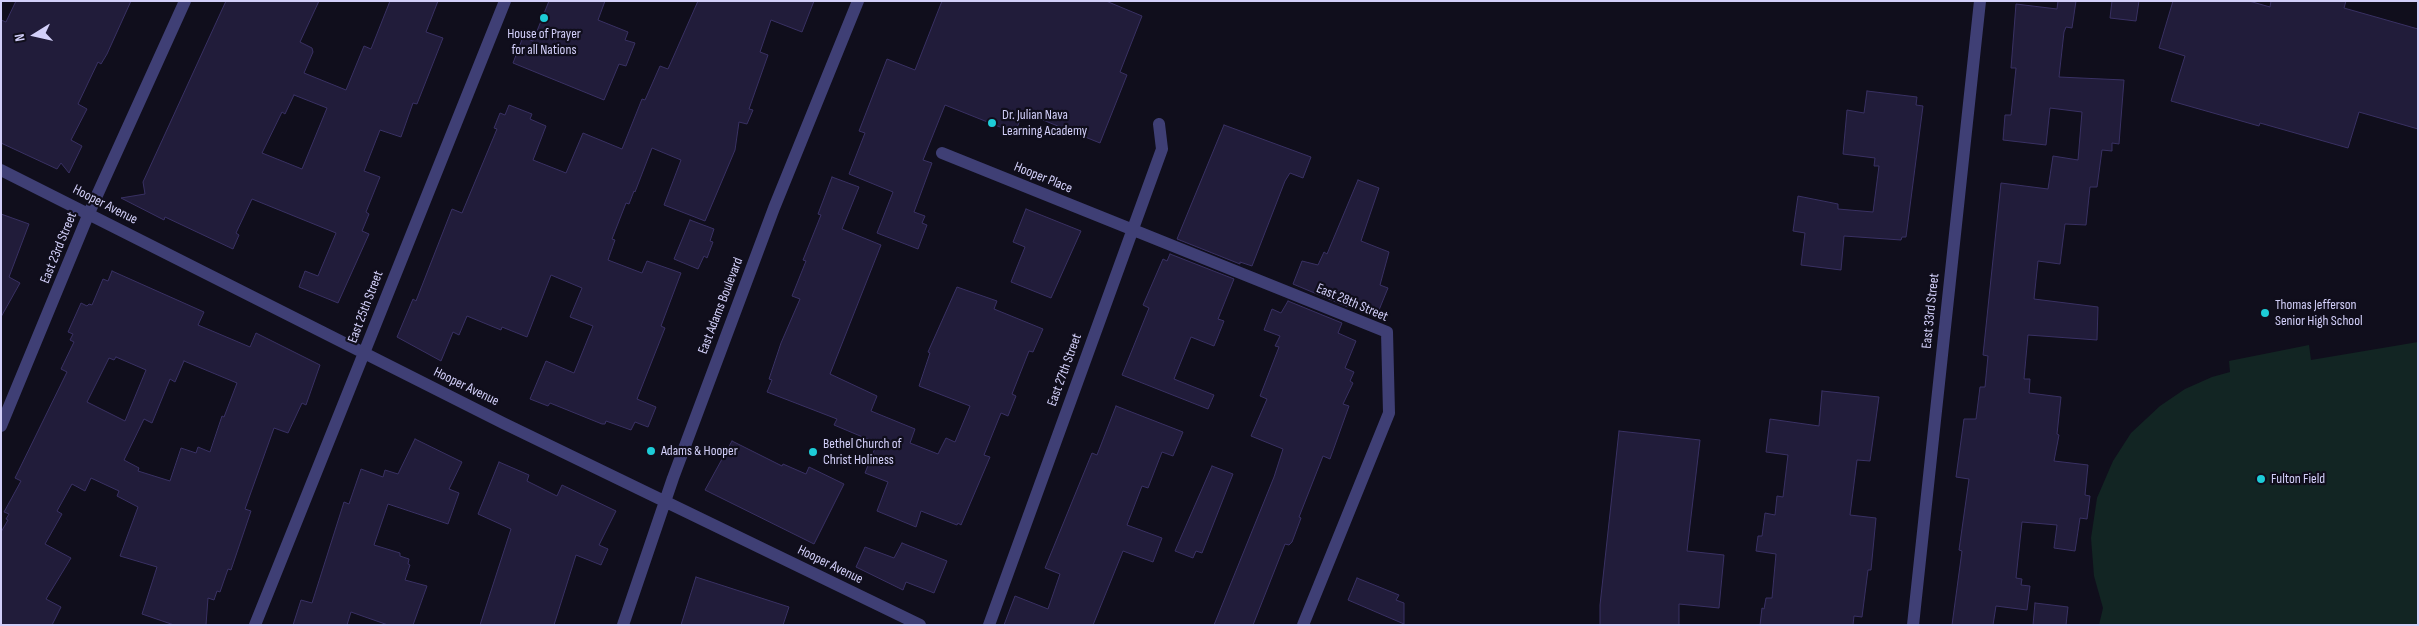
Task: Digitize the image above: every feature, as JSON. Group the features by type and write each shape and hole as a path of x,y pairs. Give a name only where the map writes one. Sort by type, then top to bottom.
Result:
{"street":[{"name":"East 23rd Street","path":"1,426 89,213 186,1"},
{"name":"East 25th Street","path":"255,625 505,1"},
{"name":"East Adams Boulevard","path":"623,625 664,501 774,208 858,1"},
{"name":"East 33rd Street","path":"1913,625 1980,1"},
{"name":"East 27th Street","path":"989,625 1162,149 1159,124"},
{"name":"Hooper Place","path":"942,153 1132,230"},
{"name":"Hooper Avenue","path":"1,170 364,353 920,625"},
{"name":"East 28th Street","path":"1132,230 1387,332 1389,413 1303,625"}],"green space":[{"name":"Fulton Field","path":"2418,342 2418,625 2099,625 2103,608 2094,576 2091,538 2097,498 2113,461 2131,433 2160,406 2185,389 2212,377 2230,372 2229,361 2309,345 2311,360"}],"building":[{"path":"16,1 131,1 107,54 101,64 98,62 78,104 87,109 71,140 82,146 69,173 61,163 57,169 1,143 1,20 6,22"},
{"path":"226,1 319,1 300,42 312,48 313,52 304,73 346,90 364,46 371,49 390,1 438,1 426,32 443,38 417,104 413,103 401,137 380,130 364,171 380,177 366,212 369,214 362,231 369,234 338,303 299,287 305,271 318,276 336,233 252,199 236,233 239,235 233,249 165,217 164,220 121,198 145,194 143,182","holes":["294,95 327,108 302,169 262,153 282,112 285,114"]},
{"path":"549,1 605,1 598,20 628,32 625,40 635,43 626,66 619,64 604,100 513,63 523,37 533,41"},
{"path":"698,1 814,1 802,32 771,20 760,52 768,55 749,109 753,110 747,124 739,122 735,150 705,221 664,205 681,160 652,148 635,192 629,204 626,203 612,239 615,240 608,260 642,273 647,261 681,273 661,326 665,328 637,399 656,407 648,427 635,422 631,430 606,421 605,424 602,424 550,403 548,406 530,399 546,361 574,373 593,326 570,317 582,288 551,275 527,337 502,327 501,330 467,316 459,335 453,332 441,361 397,337 413,299 416,301 452,209 462,213 497,129 494,128 500,113 505,115 509,105 532,114 530,119 546,126 533,160 566,173 583,133 622,149 642,99 645,100 660,66 668,69"},
{"path":"942,1 1106,1 1142,16 1120,72 1127,75 1100,143 1023,112 1015,133 945,105 923,160 932,163 914,212 925,216 922,223 927,225 918,249 877,233 893,192 849,174 865,133 859,131 887,59 915,70"},
{"path":"2058,1 2076,1 2072,28 2066,27 2064,32 2059,77 2124,80 2119,144 2112,143 2112,151 2102,150 2097,187 2090,187 2086,225 2065,224 2060,264 2038,261 2034,299 2098,307 2097,340 2028,335 2024,379 2030,379 2029,393 2061,397 2057,434 2059,435 2054,461 2088,465 2085,495 2090,496 2087,519 2080,518 2075,551 2054,548 2057,525 2022,522 2016,578 2022,579 2021,585 2030,586 2027,610 1996,606 1993,625 1952,625 1962,551 1959,550 1969,479 1956,477 1964,419 1976,419 1980,387 1985,387 1988,356 1983,355 2001,183 2048,189 2053,156 2078,160 2082,112 2050,108 2046,145 2003,140 2005,115 2011,115 2016,68 2011,68 2016,4 2057,9"},
{"path":"2112,1 2139,1 2136,21 2110,18"},
{"path":"2173,1 2249,1 2270,7 2271,1 2346,1 2344,8 2418,29 2418,129 2359,112 2348,148 2260,123 2259,126 2171,101 2185,56 2159,48"},
{"path":"1867,91 1917,97 1916,105 1923,106 1906,237 1902,237 1901,240 1844,236 1841,270 1801,265 1805,233 1793,231 1798,196 1838,204 1838,209 1873,212 1879,166 1874,166 1875,158 1843,154 1847,110 1864,113"},
{"path":"1224,125 1311,157 1303,178 1290,173 1285,181 1252,266 1240,262 1240,264 1177,239"},
{"path":"832,177 859,187 842,229 881,245 830,374 877,396 871,411 915,429 910,443 938,454 946,438 955,442 970,406 919,386 930,353 928,352 957,287 997,301 994,309 1043,329 1033,352 1029,351 1012,394 1016,396 1008,416 1001,413 984,455 990,457 961,525 921,511 916,527 877,511 888,482 865,473 877,443 834,425 837,419 767,392 772,380 769,379 781,343 800,299 792,296 806,261 803,260 821,215 818,214"},
{"path":"1358,180 1379,188 1361,241 1389,252 1380,285 1388,288 1379,310 1351,299 1348,307 1293,284 1302,261 1318,265 1324,252 1327,254"},
{"path":"1026,209 1081,231 1051,298 1011,282 1025,247 1013,242"},
{"path":"1,214 29,224 9,277 20,283 1,317"},
{"path":"690,220 714,229 710,241 713,242 707,258 704,256 698,269 674,259"},
{"path":"1170,254 1234,279 1218,319 1224,321 1214,346 1191,337 1174,379 1214,395 1208,409 1122,375 1149,308 1143,305 1163,259 1167,261"},
{"path":"112,271 204,312 198,325 250,347 256,333 320,365 306,405 302,403 288,433 274,428 245,509 251,511 231,570 228,569 220,592 217,591 214,600 208,598 206,625 174,625 142,614 157,567 120,556 138,507 117,496 119,491 91,478 85,491 72,484 57,511 62,514 45,544 71,558 46,599 61,607 52,625 1,625 1,532 8,520 6,519 9,514 4,512 21,481 15,478 67,372 61,369 74,342 70,340 73,334 68,332 81,303 87,306 89,304 92,305 103,279 108,281","holes":["116,357 146,370 125,421 87,402 109,358 114,360","184,361 237,383 224,417 222,416 210,452 198,447 196,453 181,448 170,481 138,471 139,468 124,460 144,419 152,423 170,379 175,382"]},
{"path":"1288,301 1342,323 1338,333 1356,341 1345,368 1354,372 1350,381 1353,383 1343,404 1349,406 1330,459 1323,456 1299,517 1301,518 1292,542 1289,545 1285,544 1253,625 1214,625 1274,477 1283,449 1251,436 1267,399 1260,396 1279,347 1275,346 1280,336 1264,330 1272,309 1281,313"},
{"path":"1822,391 1879,397 1870,461 1857,460 1850,515 1876,518 1871,570 1868,570 1862,617 1854,616 1853,625 1760,625 1762,608 1764,609 1766,598 1772,598 1776,554 1756,551 1758,536 1762,536 1765,513 1775,515 1777,496 1783,497 1788,455 1766,452 1770,419 1819,426"},
{"path":"1116,406 1183,432 1173,456 1162,452 1148,488 1142,486 1127,525 1162,538 1153,562 1123,551 1093,625 1004,625 1015,596 1048,609 1060,574 1045,568 1092,453 1097,455"},
{"path":"1619,431 1700,440 1687,551 1724,555 1719,608 1679,604 1679,625 1600,625 1600,605"},
{"path":"415,439 462,462 449,489 459,493 448,524 388,504 374,545 400,553 400,556 409,559 408,564 410,565 405,580 427,586 413,625 388,625 351,612 347,625 293,625 301,600 312,603 344,502 349,504 361,469 383,477 385,470 398,474"},
{"path":"732,441 782,466 783,464 806,474 809,467 844,484 814,544 705,490"},
{"path":"499,462 529,475 527,481 557,496 562,485 616,511 599,545 608,549 601,565 576,555 554,625 480,625 511,529 478,514"},
{"path":"1212,466 1233,474 1202,553 1196,551 1193,558 1175,551"},
{"path":"902,543 947,561 934,593 906,582 903,590 856,567 865,547 894,558"},
{"path":"696,577 789,607 783,625 681,625"},
{"path":"1357,578 1399,595 1396,600 1404,603 1404,624 1348,600"},
{"path":"2035,603 2068,607 2066,625 2033,625"}],"place":[{"name":"House of Prayer for all Nations","path":"544,18"},
{"name":"Dr. Julian Nava Learning Academy","path":"992,123"},
{"name":"Thomas Jefferson Senior High School","path":"2265,313"},
{"name":"Adams & Hooper","path":"651,451"},
{"name":"Bethel Church of Christ Holiness","path":"813,452"},
{"name":"Fulton Field","path":"2261,479"}]}
